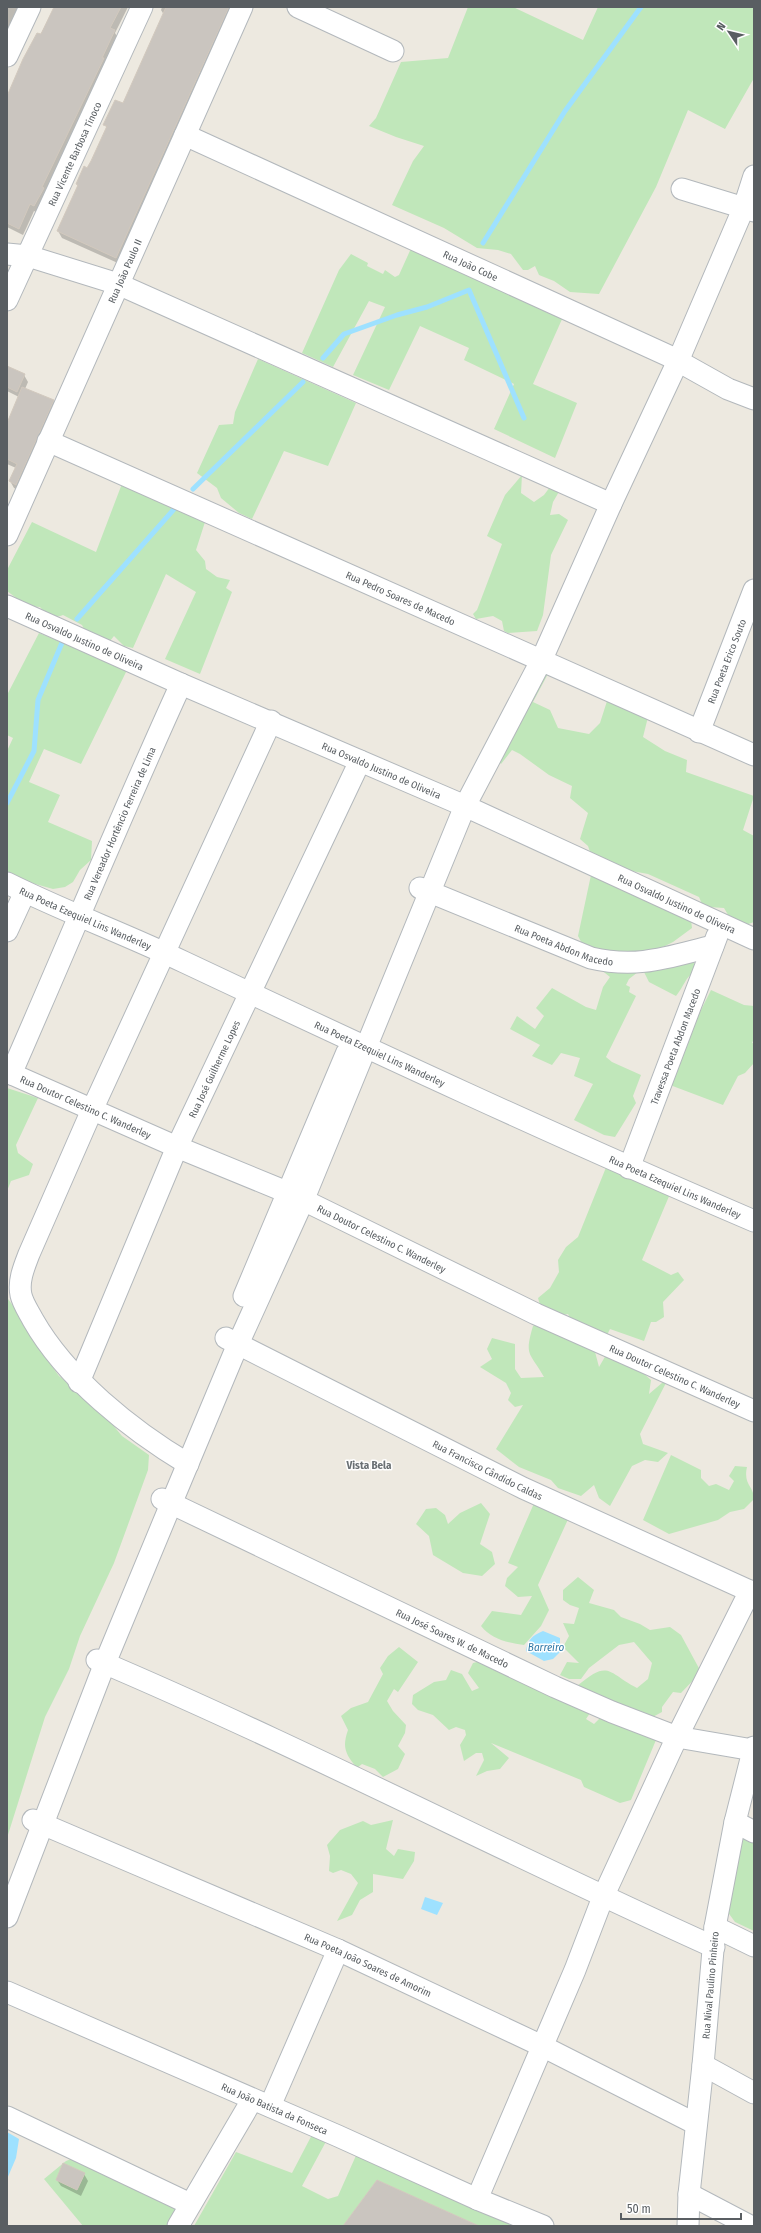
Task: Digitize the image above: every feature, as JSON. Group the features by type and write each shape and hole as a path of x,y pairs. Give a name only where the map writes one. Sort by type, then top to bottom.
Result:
{"street":[{"path":"7,56 30,7"},
{"name":"Rua Vicente Barbosa Tinoco","path":"7,300 142,7"},
{"name":"Rua João Paulo II","path":"7,535 242,7"},
{"path":"298,7 393,51"},
{"name":"Rua João Cobe","path":"185,135 673,359 728,389 754,399"},
{"path":"744,207 754,168"},
{"path":"7,1917 38,1822 166,1501 232,1341 296,1197 358,1044 460,804 536,659 606,502 744,207 754,176"},
{"path":"682,189 744,207"},
{"path":"7,254 28,256 118,284 606,502"},
{"name":"Rua Pedro Soares de Macedo","path":"48,441 699,732 754,755"},
{"name":"Rua Poeta Erico Souto","path":"699,732 754,590"},
{"name":"Rua Osvaldo Justino de Oliveira","path":"7,606 181,684 460,804 754,939"},
{"name":"Rua Vereador Hortêncio Ferreira de Lima","path":"9,1073 80,916 128,800 181,684"},
{"path":"183,1461 128,1422 79,1382 39,1331 25,1305 20,1286 21,1275 92,1110 271,722"},
{"name":"Rua José Guilherme Lopes","path":"79,1382 177,1147 249,992 360,761"},
{"path":"7,931 16,888"},
{"name":"Rua Poeta Ezequiel Lins Wanderley","path":"16,888 164,952 358,1044 629,1168 754,1222"},
{"name":"Rua Poeta Abdon Macedo","path":"424,889 591,958 614,964 636,964 713,946"},
{"name":"Travessa Poeta Abdon Macedo","path":"629,1168 722,925"},
{"name":"Rua Doutor Celestino C. Wanderley","path":"9,1073 177,1147 296,1197 536,1314 754,1411"},
{"name":"Rua Francisco Cândido Caldas","path":"232,1341 523,1488 752,1592"},
{"name":"Rua José Soares W. de Macedo","path":"166,1501 555,1687 612,1712 677,1736 753,1749"},
{"path":"477,2200 575,1970 603,1897 677,1736 752,1592"},
{"path":"101,1662 353,1774 603,1897 715,1937 754,1946"},
{"name":"Rua Nival Paulino Pinheiro","path":"688,2226 688,2194 703,2065 715,1937 735,1822 753,1749"},
{"path":"7,1885 38,1822"},
{"name":"Rua Poeta João Soares de Amorim","path":"38,1822 338,1950 542,2046 696,2124"},
{"path":"735,1822 754,1832"},
{"path":"178,2226 190,2204 261,2103 338,1950"},
{"name":"Rua João Batista da Fonseca","path":"7,1992 261,2103 477,2200 543,2226"},
{"path":"703,2065 754,2093"},
{"path":"7,2117 190,2204"},
{"path":"688,2194 750,2226"}],"green space":[{"path":"468,7 513,7 583,40 598,7 754,7 754,78 725,129 688,110 656,187 599,294 570,292 554,281 539,275 535,266 528,270 523,270 511,254 498,250 477,248 444,228 392,205 413,161 424,146 369,126 376,118 401,62 448,58"},
{"path":"413,244 563,317 533,384 577,403 555,458 494,429 514,384 464,360 469,348 420,326 389,390 353,375 385,307 369,301 333,367 302,353 339,270 351,254 368,263 367,266 383,274 385,270 395,277 399,275"},
{"path":"258,359 356,403 328,466 284,451 252,519 239,513 221,498 217,488 197,473 219,425 233,424 235,412"},
{"path":"522,475 521,493 534,502 544,495 550,487 560,490 553,502 550,515 559,514 568,520 551,555 543,615 537,631 508,633 504,631 502,621 493,616 476,619 473,614 477,610 502,544 487,536 505,495"},
{"path":"123,481 205,522 196,550 205,561 206,569 217,577 230,580 226,588 232,592 200,674 165,659 196,592 166,574 133,648 124,646 114,636 110,641 86,633 82,625 63,615 56,617 50,616 40,607 27,606 7,591 7,570 32,522 96,552"},
{"path":"39,633 127,670 81,764 44,749 29,782 60,795 48,822 92,841 91,860 80,870 73,882 65,887 53,889 7,876 7,751 13,738 7,735 7,695"},
{"path":"549,672 533,702 550,710 558,728 589,734 600,723 608,698 649,713 643,737 665,751 687,760 686,772 754,796 743,830 754,836 754,922 740,927 734,925 724,908 709,907 702,904 699,897 648,874 594,864 588,846 580,839 588,813 570,798 572,786 549,775 512,750 501,764 496,757 517,695"},
{"path":"591,875 691,920 692,928 673,942 651,953 586,951 578,936"},
{"path":"694,958 695,971 691,974 676,996 649,982 642,968"},
{"path":"600,969 638,972 629,979 626,985 630,987 629,992 636,996 606,1057 612,1062 641,1075 633,1096 636,1103 615,1137 604,1135 574,1120 593,1084 574,1076 580,1058 561,1053 552,1065 532,1056 540,1045 510,1029 517,1016 535,1029 544,1016 536,1008 552,988 586,1007 596,1010 603,987 610,977"},
{"path":"711,990 744,1005 754,1006 754,1041 752,1042 754,1045 754,1063 745,1073 738,1076 723,1105 670,1085 693,1026"},
{"path":"7,1088 38,1098 16,1145 18,1153 33,1164 29,1175 11,1181 7,1191"},
{"path":"607,1165 670,1194 642,1260 671,1275 678,1272 684,1280 663,1302 664,1317 656,1322 651,1322 644,1341 610,1329 607,1335 574,1326 568,1314 555,1317 540,1305 538,1298 550,1288 559,1272 558,1260 566,1247 578,1237"},
{"path":"7,1293 8,1299 23,1319 40,1350 59,1376 97,1406 122,1436 149,1455 148,1470 114,1563 80,1636 69,1669 45,1717 7,1838"},
{"path":"540,1323 594,1348 599,1367 606,1355 643,1373 651,1380 649,1394 669,1377 640,1434 643,1444 668,1453 658,1462 645,1460 632,1466 610,1506 599,1498 594,1485 581,1496 558,1488 551,1480 519,1467 496,1449 523,1405 515,1407 508,1400 511,1393 506,1383 480,1367 492,1359 487,1349 492,1338 515,1344 515,1369 521,1378 544,1377 532,1358 529,1349 530,1336 533,1326"},
{"path":"671,1455 701,1470 701,1478 709,1486 716,1484 729,1490 734,1481 729,1476 735,1466 747,1467 746,1478 754,1495 754,1499 744,1509 730,1512 718,1520 669,1534 643,1520"},
{"path":"535,1501 570,1515 538,1585 549,1610 541,1626 524,1645 500,1640 481,1626 492,1611 521,1615 532,1596 518,1597 505,1586 507,1578 518,1567 508,1563"},
{"path":"481,1503 490,1514 480,1544 492,1552 495,1564 482,1576 463,1573 433,1555 429,1536 416,1524 426,1509 436,1508 445,1515 448,1524 460,1513"},
{"path":"578,1577 594,1590 589,1603 614,1610 621,1617 640,1624 650,1630 670,1627 681,1635 701,1672 681,1693 673,1692 662,1707 662,1712 647,1720 577,1686 596,1673 608,1671 637,1688 648,1679 652,1663 634,1642 619,1645 589,1668 581,1679 569,1679 560,1675 567,1662 579,1663 563,1647 569,1636 563,1623 574,1624 579,1608 570,1605 563,1600 563,1590"},
{"path":"399,1647 418,1662 398,1692 394,1689 387,1701 393,1711 406,1725 405,1733 398,1746 405,1754 398,1769 383,1777 375,1769 362,1764 357,1768 350,1759 345,1746 348,1730 341,1716 351,1708 368,1702 383,1674 380,1668 388,1656"},
{"path":"485,1660 590,1713 586,1719 594,1724 603,1715 656,1740 631,1800 620,1803 584,1787 581,1780 491,1743 509,1758 500,1769 487,1771 476,1776 484,1760 482,1753 476,1753 464,1761 460,1745 466,1735 465,1730 456,1727 449,1730 433,1715 418,1710 412,1704 413,1695 434,1682 446,1680 451,1670 462,1674 472,1691 479,1688 468,1673 473,1663"},
{"path":"393,1820 386,1849 394,1856 398,1849 415,1852 414,1861 403,1879 373,1874 373,1892 360,1900 352,1915 337,1921 358,1883 351,1874 341,1870 333,1873 329,1871 330,1856 327,1845 340,1830 363,1821 371,1825"},
{"path":"744,1835 754,1840 754,1931 735,1922 727,1911"},
{"path":"315,2129 329,2136 302,2186 328,2199 338,2196 358,2151 538,2226 479,2226 377,2180 343,2226 194,2226 236,2152 292,2173"},
{"path":"71,2159 179,2209 171,2226 83,2226 44,2179 66,2161"}],"water":[{"name":"Barreiro","path":"543,1631 560,1638 560,1652 553,1659 544,1661 526,1651 531,1638"},
{"path":"425,1897 443,1903 437,1915 421,1909"},
{"path":"7,2132 19,2139 16,2158 7,2179"}],"building":[{"path":"54,7 121,7 110,28 115,30 102,58 104,58 42,187 44,188 34,206 30,204 19,229 7,223 7,96 23,59 37,33 41,34"},
{"path":"166,7 229,7 116,258 57,231 78,185 76,184 84,166 87,168 107,126 103,125 115,100 123,103"},
{"path":"7,366 25,374 17,392 7,387"},
{"path":"22,387 54,400 16,485 9,481 17,464 7,459 7,423"},
{"path":"63,2163 85,2173 77,2190 56,2180"},
{"path":"377,2180 479,2226 343,2226"}],"waterway":[{"path":"483,243 565,111 641,7"},
{"path":"323,358 344,334 397,315 427,307 469,290 524,418"},
{"path":"193,489 303,382"},
{"path":"77,619 175,508"},
{"path":"7,803 34,751 38,700 64,638"}],"district":[{"name":"Vista Bela","path":"369,1465"}]}
